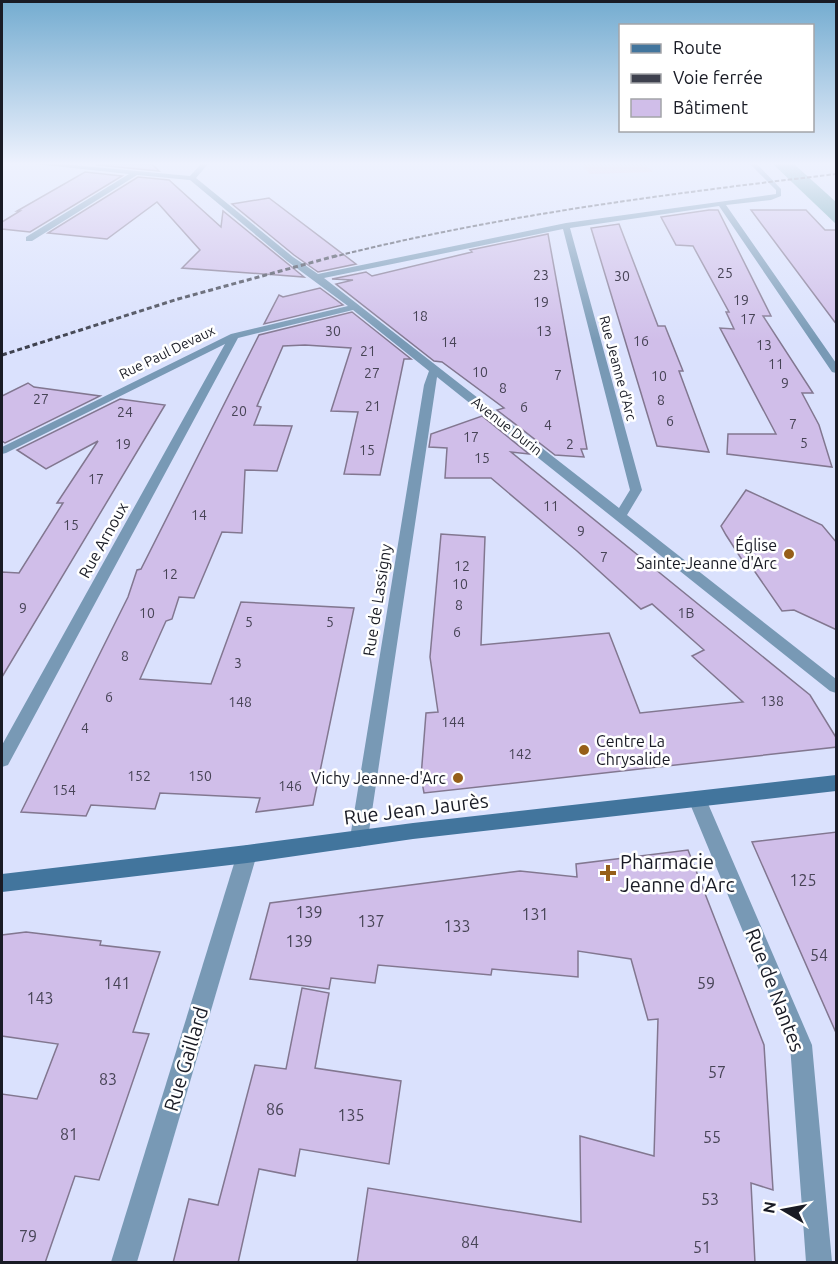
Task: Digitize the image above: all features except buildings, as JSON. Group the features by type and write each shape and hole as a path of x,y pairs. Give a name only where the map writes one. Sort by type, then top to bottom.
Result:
{"street":[{"path":"29,239 55,223"},
{"name":"Avenue Durin","path":"246,223 837,687"},
{"path":"317,277 393,259 577,223"},
{"path":"735,223 837,370"},
{"name":"Rue Jeanne d'Arc","path":"566,225 636,490 621,515"},
{"name":"Rue Paul Devaux","path":"2,451 234,336 355,307"},
{"name":"Rue Arnoux","path":"2,760 234,336"},
{"name":"Rue de Lassigny","path":"359,838 429,385 435,369"},
{"name":"Rue Jean Jaurès","path":"2,883 247,854 359,838 837,783"},
{"name":"Rue de Nantes","path":"697,800 801,1045 819,1263"},
{"name":"Rue Gaillard","path":"124,1263 247,854"}],"railway":[{"path":"333,257 492,223"},
{"path":"2,355 178,299 339,255"}],"place":[{"name":"Église Sainte-Jeanne d'Arc","path":"789,554"},
{"name":"Centre La Chrysalide","path":"584,750"},
{"name":"Vichy Jeanne-d'Arc","path":"458,778"},
{"name":"Pharmacie Jeanne d'Arc","path":"608,873"}]}
